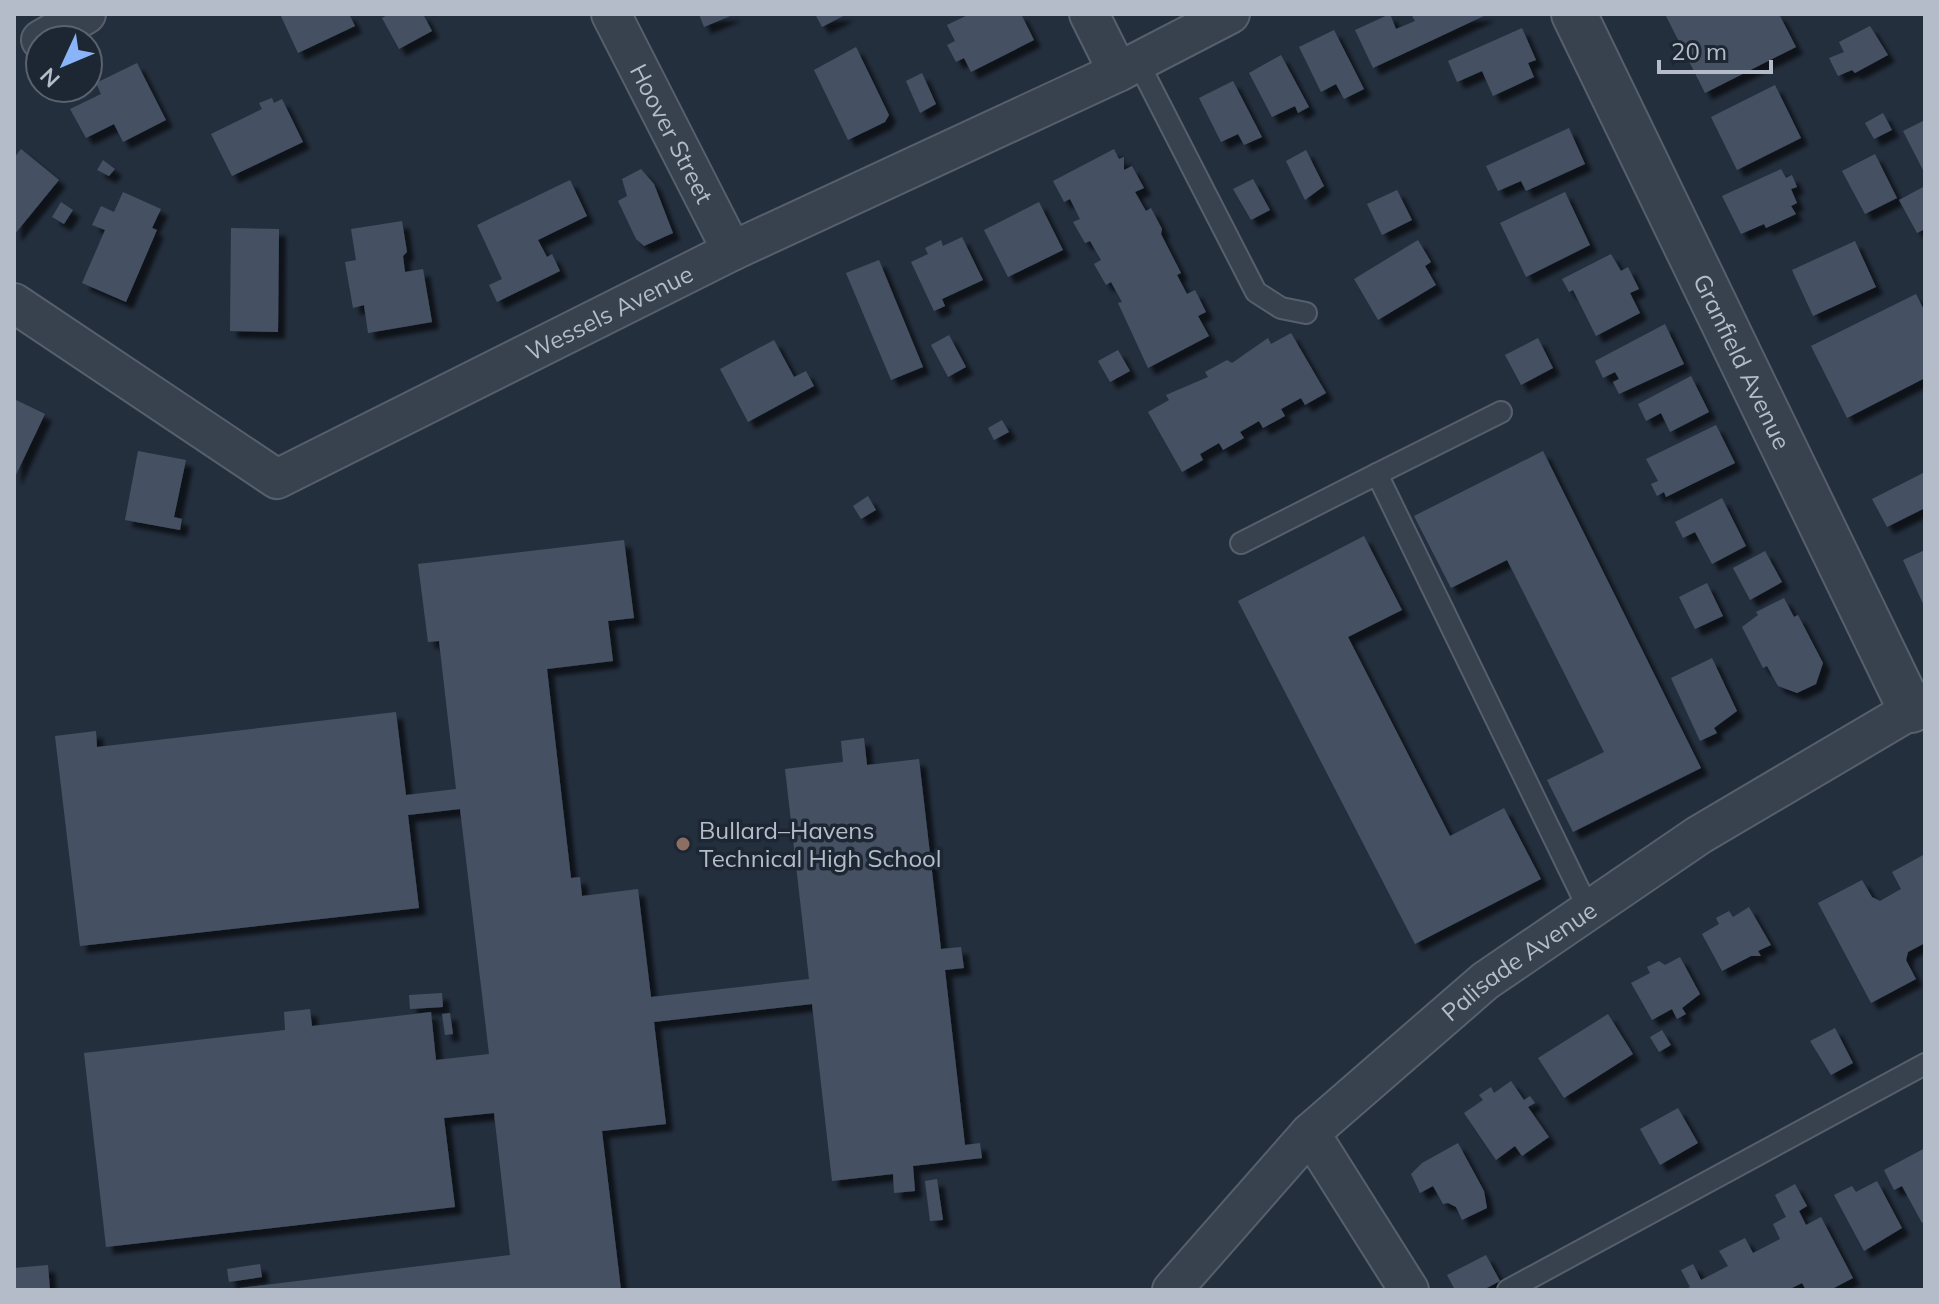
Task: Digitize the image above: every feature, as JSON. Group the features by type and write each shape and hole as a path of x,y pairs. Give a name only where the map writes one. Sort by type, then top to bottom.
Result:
{"street":[{"path":"68,24 86,14"},
{"name":"Hoover Street","path":"611,14 732,251"},
{"path":"1089,14 1128,67"},
{"name":"Wessels Avenue","path":"14,303 277,479 732,251 1128,67 1230,14"},
{"name":"Granfield Avenue","path":"1574,14 1918,707"},
{"name":"Palisade Avenue","path":"1172,1290 1310,1133 1485,981 1699,835 1918,707"},
{"path":"1310,1133 1409,1290"}],"lane":[{"path":"1128,67 1256,292 1281,308 1306,313"},
{"path":"1241,543 1501,412"},
{"path":"1377,474 1588,908"},
{"path":"1508,1290 1925,1064"}],"building":[{"path":"280,14 349,14 355,26 298,53"},
{"path":"389,14 423,14 432,31 399,49 382,18"},
{"path":"699,14 735,14 704,27"},
{"path":"815,14 847,14 822,27"},
{"path":"970,14 1021,14 1034,40 971,72 964,58 956,62 947,45 955,41 947,25"},
{"path":"1390,14 1396,29 1415,21 1411,14 1488,14 1373,68 1355,30"},
{"path":"1665,14 1779,14 1796,47 1705,93"},
{"path":"1870,26 1888,55 1855,73 1852,70 1838,76 1829,58 1844,52 1839,42"},
{"path":"1522,28 1536,60 1528,63 1534,77 1493,96 1482,71 1457,82 1448,61"},
{"path":"1334,30 1364,89 1344,99 1336,84 1321,92 1299,47"},
{"path":"856,47 889,115 885,122 848,140 814,70"},
{"path":"1281,55 1309,107 1298,113 1295,106 1272,117 1249,73"},
{"path":"137,63 166,120 123,142 114,124 86,138 70,109 80,104 104,104 104,79"},
{"path":"922,73 936,104 920,113 906,81"},
{"path":"1233,81 1262,137 1244,145 1238,134 1221,142 1199,98"},
{"path":"1775,85 1801,138 1737,170 1711,117"},
{"path":"272,98 274,103 282,99 303,142 232,176 211,134 262,109 259,103"},
{"path":"1883,113 1892,130 1874,139 1865,123"},
{"path":"1925,120 1925,174 1903,131"},
{"path":"1569,128 1585,164 1526,191 1521,181 1498,191 1486,166"},
{"path":"21,149 59,180 14,235 14,158"},
{"path":"1114,149 1119,159 1124,157 1124,170 1132,166 1144,188 1135,192 1146,211 1151,208 1162,229 1161,234 1181,273 1177,275 1187,294 1195,290 1206,312 1198,316 1209,336 1148,368 1118,303 1122,302 1111,282 1106,285 1094,264 1101,260 1090,241 1085,243 1073,222 1080,219 1070,199 1064,202 1053,181"},
{"path":"1306,150 1324,186 1305,200 1286,161"},
{"path":"1875,154 1897,198 1865,214 1842,171"},
{"path":"103,160 115,169 109,176 97,170"},
{"path":"641,169 654,184 673,233 644,246 636,239 618,201 627,196 622,179"},
{"path":"1781,169 1786,178 1792,175 1797,187 1791,189 1797,203 1791,206 1796,214 1766,228 1764,224 1741,234 1722,196"},
{"path":"1253,179 1270,210 1251,220 1233,189"},
{"path":"570,180 587,216 538,240 547,257 552,254 560,271 497,302 489,285 502,279 477,225"},
{"path":"1925,186 1925,229 1917,233 1899,200"},
{"path":"1397,190 1412,220 1382,235 1367,204"},
{"path":"123,192 161,209 152,228 157,230 126,302 82,283 105,230 92,225 101,206 114,212"},
{"path":"1565,192 1590,245 1526,277 1500,223"},
{"path":"61,202 73,210 64,224 52,217"},
{"path":"1039,202 1063,250 1008,277 984,230"},
{"path":"402,221 407,252 403,256 405,272 423,269 432,322 368,333 364,305 353,308 345,262 356,260 351,229"},
{"path":"231,228 279,229 278,332 230,331"},
{"path":"962,237 983,280 942,299 945,306 934,311 911,262 928,254 925,248 941,240 943,246"},
{"path":"1418,240 1431,262 1425,266 1436,285 1378,320 1354,279"},
{"path":"1855,241 1876,287 1813,316 1792,270"},
{"path":"1611,254 1621,271 1628,267 1639,289 1630,293 1640,313 1596,336 1573,290 1569,292 1562,279"},
{"path":"879,260 923,367 891,380 846,273"},
{"path":"1916,294 1925,312 1925,378 1847,418 1811,346"},
{"path":"1665,324 1684,364 1619,394 1613,382 1619,379 1615,372 1603,378 1595,361"},
{"path":"1291,333 1326,393 1305,405 1301,398 1281,409 1285,416 1263,428 1259,421 1240,432 1244,438 1223,450 1219,443 1200,454 1203,460 1182,472 1148,412 1169,400 1166,395 1208,377 1205,372 1227,360 1232,363 1268,338 1271,344"},
{"path":"949,335 966,367 948,377 931,345"},
{"path":"1538,338 1553,368 1521,385 1505,355"},
{"path":"774,340 794,377 806,371 814,386 748,422 720,369"},
{"path":"1118,350 1130,371 1110,382 1098,361"},
{"path":"1691,376 1709,412 1670,432 1661,413 1646,421 1638,404"},
{"path":"14,399 45,414 14,479"},
{"path":"1002,420 1009,432 994,440 988,428"},
{"path":"1716,425 1735,463 1666,497 1664,492 1657,496 1651,484 1658,481 1646,459"},
{"path":"138,451 186,460 174,517 182,519 180,530 125,520"},
{"path":"1543,451 1701,768 1573,832 1547,780 1604,752 1507,560 1451,588 1414,516"},
{"path":"1925,472 1925,508 1887,527 1872,499"},
{"path":"868,496 876,510 861,519 853,506"},
{"path":"1722,498 1746,546 1712,564 1695,532 1683,538 1675,522"},
{"path":"1364,536 1402,610 1348,637 1450,836 1504,808 1541,879 1415,944 1238,601"},
{"path":"624,540 634,618 608,621 613,661 547,669 571,878 580,877 582,896 638,889 651,997 809,979 785,769 843,762 841,741 864,738 867,765 919,759 941,949 961,947 964,968 945,970 965,1145 980,1143 982,1158 913,1166 915,1191 894,1193 893,1174 832,1181 812,1004 654,1022 666,1124 602,1131 621,1290 223,1290 510,1255 494,1113 444,1118 455,1207 106,1247 84,1053 285,1030 284,1012 310,1009 312,1026 431,1012 436,1060 489,1054 460,809 408,815 419,908 80,946 55,736 96,731 97,747 396,712 406,795 456,789 439,641 428,642 418,564"},
{"path":"1925,550 1925,608 1903,560"},
{"path":"1765,551 1782,582 1750,600 1733,568"},
{"path":"1707,583 1723,616 1695,629 1679,597"},
{"path":"1784,598 1794,617 1798,615 1823,663 1816,684 1797,693 1778,686 1767,666 1763,668 1742,627 1758,615 1756,612"},
{"path":"1712,658 1737,711 1714,728 1717,733 1700,741 1671,678"},
{"path":"1925,854 1925,943 1908,952 1906,960 1916,979 1871,1003 1818,903 1862,880 1872,897 1880,901 1901,889 1892,872"},
{"path":"1749,907 1771,945 1758,951 1761,956 1751,956 1722,971 1702,934 1719,924 1716,918 1729,911 1733,917"},
{"path":"1680,957 1700,994 1682,1008 1686,1014 1677,1019 1672,1009 1652,1020 1631,983 1650,973 1647,967 1659,961 1665,965"},
{"path":"442,993 443,1007 410,1009 409,995"},
{"path":"450,1013 453,1034 445,1035 442,1014"},
{"path":"1608,1014 1633,1054 1564,1098 1538,1058"},
{"path":"1835,1028 1853,1063 1831,1075 1810,1041"},
{"path":"1662,1030 1671,1045 1659,1052 1650,1037"},
{"path":"1511,1081 1524,1100 1530,1096 1535,1103 1528,1107 1549,1137 1522,1156 1515,1146 1496,1160 1464,1113 1483,1100 1479,1095 1491,1087 1494,1093"},
{"path":"1678,1108 1698,1143 1660,1165 1640,1129"},
{"path":"1458,1143 1484,1191 1487,1208 1462,1220 1456,1207 1443,1204 1433,1186 1420,1193 1411,1174 1422,1163"},
{"path":"1925,1148 1925,1221 1922,1223 1902,1186 1894,1190 1884,1170"},
{"path":"937,1179 943,1220 930,1221 925,1181"},
{"path":"1877,1181 1902,1228 1864,1251 1834,1195 1852,1186 1856,1192"},
{"path":"1795,1184 1807,1206 1799,1211 1806,1225 1821,1217 1853,1278 1830,1290 1806,1290 1802,1283 1788,1290 1684,1290 1690,1287 1681,1270 1693,1264 1701,1280 1728,1266 1719,1251 1745,1238 1753,1253 1780,1239 1773,1224 1786,1217 1775,1195"},
{"path":"1486,1255 1500,1281 1483,1290 1455,1290 1447,1275"},
{"path":"260,1264 262,1277 229,1282 227,1269"},
{"path":"48,1265 50,1290 16,1290 14,1268"}],"place":[{"name":"Bullard–Havens Technical High School","path":"683,844"}]}
